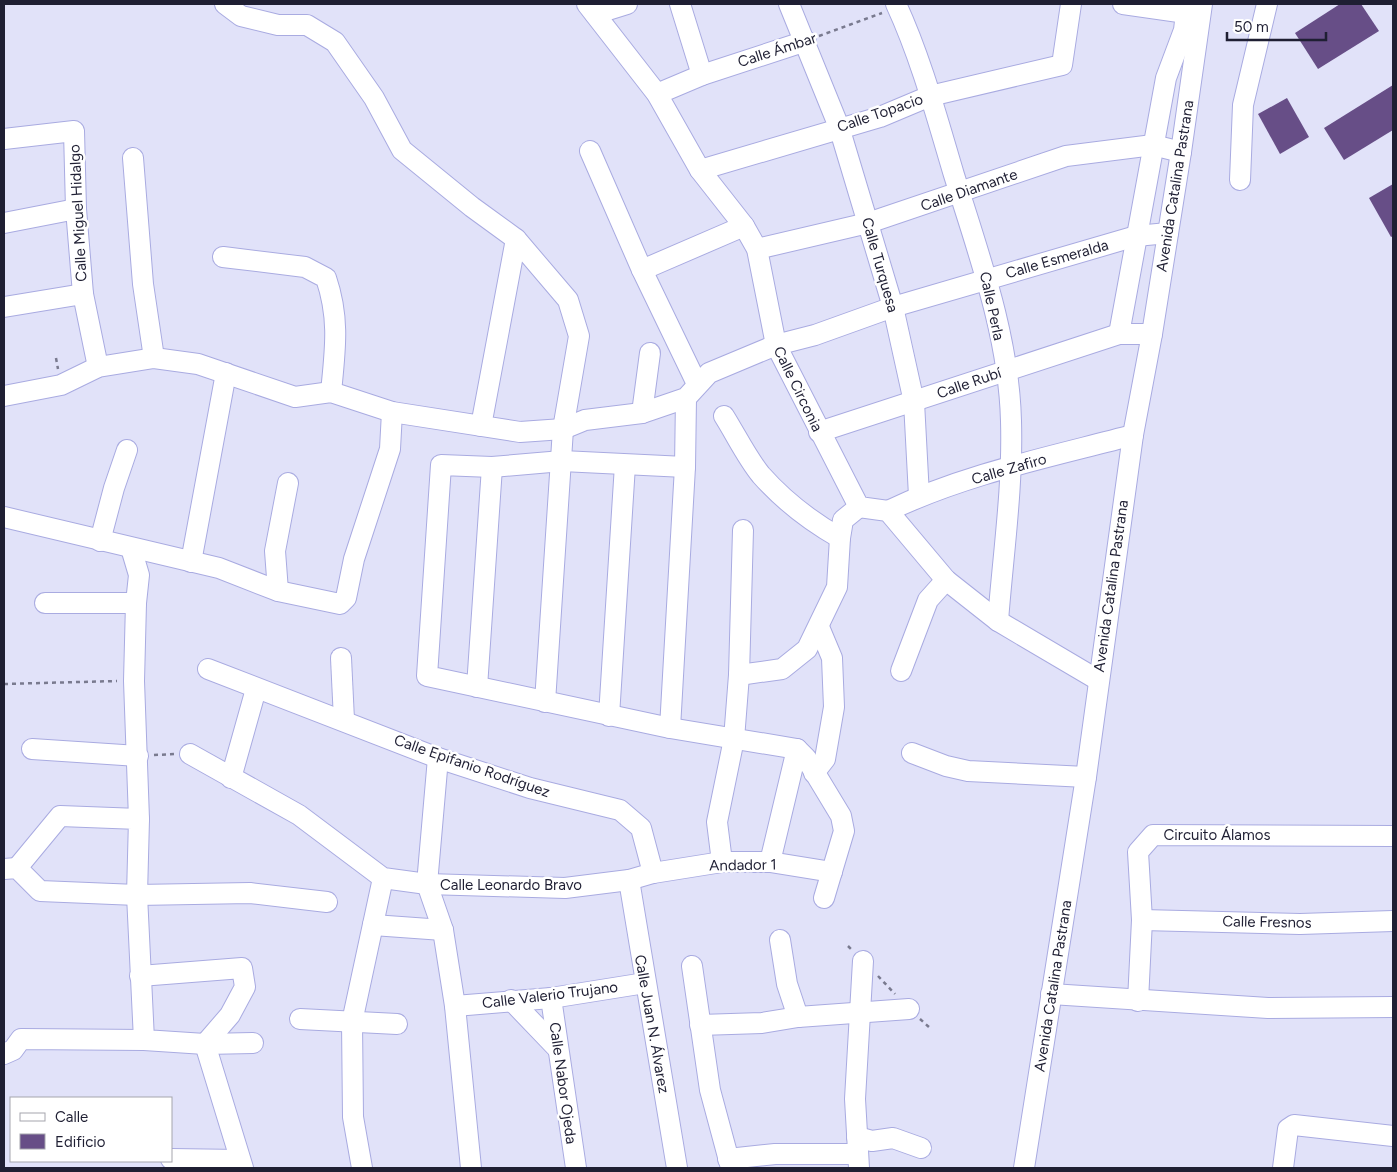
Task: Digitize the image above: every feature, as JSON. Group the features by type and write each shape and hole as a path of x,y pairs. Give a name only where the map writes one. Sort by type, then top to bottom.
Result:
{"street":[{"path":"225,4 241,16 278,25 307,25 335,42 374,98 402,150 472,207 516,239 568,300 579,336 563,429 545,702"},
{"path":"591,9 627,4"},
{"path":"680,4 702,75"},
{"name":"Calle Turquesa","path":"789,4 806,41 839,127 893,307 914,402 919,496"},
{"name":"Calle Topacio","path":"700,170 839,127 880,117 930,96 1062,65 1071,4"},
{"path":"1119,334 1166,78 1193,7 1123,4"},
{"path":"1240,180 1243,105 1267,4"},
{"name":"Calle Perla","path":"897,5 907,27 930,96 987,279 1006,370 1011,421 1010,466 998,621"},
{"name":"Avenida Catalina Pastrana","path":"1024,1168 1086,778 1133,435 1152,334 1181,152 1193,7"},
{"name":"Calle Circonia","path":"591,9 657,94 700,170 744,226 757,249 776,345 859,507"},
{"name":"Calle Ámbar","path":"657,94 702,75 806,41"},
{"name":"Calle Miguel Hidalgo","path":"4,139 74,132 76,209 83,294 98,367"},
{"name":"Calle Diamante","path":"757,249 868,223 960,194 1066,156 1153,145 1181,152"},
{"path":"590,152 642,270 691,391 670,728"},
{"path":"132,158 142,284 154,358"},
{"path":"4,223 76,209"},
{"path":"642,270 744,226"},
{"name":"Calle Esmeralda","path":"331,392 392,412 520,432 563,429 585,420 642,413 691,391 709,373 776,345 815,335 893,307 1136,236 1168,233"},
{"path":"481,426 516,239"},
{"path":"4,396 60,385 98,367 154,358 198,364 263,388 296,397 331,392 336,338 334,301 326,278 306,267 223,257"},
{"name":"Calle Miguel Hidalgo","path":"4,307 83,294"},
{"name":"Calle Rubí","path":"819,432 1119,334 1152,334"},
{"path":"642,413 650,353"},
{"path":"191,562 226,373"},
{"path":"4,517 219,568 278,591 340,604 346,598 354,559 390,449 392,412"},
{"path":"724,416 760,474 784,500 817,525 840,538"},
{"name":"Calle Zafiro","path":"888,511 919,496 1010,466 1133,435"},
{"path":"100,541 114,488 128,450"},
{"path":"685,467 562,461 492,467 441,465 427,676 609,716 797,749 806,758 841,816 844,832 824,898"},
{"path":"609,716 625,465"},
{"path":"477,687 492,467"},
{"path":"278,591 275,551 288,483"},
{"path":"740,675 782,669 808,649 820,627 837,587 840,538 844,520 859,507 888,511 946,580 998,621 1098,680"},
{"path":"722,862 717,822 734,739 740,675 743,530"},
{"path":"131,548 139,575 136,603 134,681 139,819 137,895 144,1040"},
{"path":"139,575 161,555"},
{"path":"901,672 928,600 946,580"},
{"path":"45,603 136,603"},
{"path":"814,773 825,759 834,706 832,658 820,627"},
{"path":"341,658 344,720"},
{"name":"Calle Epifanio Rodríguez","path":"208,669 256,689 344,720 438,758 530,788 620,810 641,828 653,873"},
{"path":"231,778 256,689"},
{"path":"32,749 138,756"},
{"path":"770,862 797,749"},
{"path":"912,753 946,766 968,771 1060,774 1086,778"},
{"path":"190,754 299,816 383,878 352,1022 353,1118 362,1168"},
{"path":"438,758 426,884 443,930 455,1006 471,1168"},
{"path":"139,819 60,816 10,869 40,891 137,895 250,893 327,902"},
{"name":"Circuito Álamos","path":"1138,1001 1142,920 1138,852 1152,835 1393,836"},
{"name":"Andador 1","path":"653,873 722,862 770,862 832,872"},
{"name":"Calle Leonardo Bravo","path":"383,878 426,884 565,888 629,880 653,873"},
{"name":"Calle Juan N. Álvarez","path":"629,880 677,1168"},
{"name":"Calle Fresnos","path":"1142,920 1300,924 1393,921"},
{"path":"373,925 443,930"},
{"path":"780,940 787,984 798,1017"},
{"path":"857,1153 855,1099 863,961"},
{"path":"692,966 710,1090 729,1164 776,1154 857,1153 872,1141 894,1138 921,1148"},
{"path":"140,976 242,968 246,987 230,1015 204,1044"},
{"name":"Calle Valerio Trujano","path":"455,1006 551,998 645,983"},
{"path":"1051,994 1268,1008 1393,1007"},
{"name":"Calle Nabor Ojeda","path":"551,998 576,1168"},
{"path":"511,1000 557,1048"},
{"path":"700,1025 762,1023 798,1017 909,1009"},
{"path":"300,1019 397,1024"},
{"path":"4,1054 13,1050 21,1039 144,1040 204,1044 254,1043"},
{"path":"172,1159 241,1164 204,1044"},
{"path":"1283,1168 1288,1129 1294,1125 1393,1136"}],"path":[{"name":"Calle Ámbar","path":"806,41 897,5"},
{"path":"4,684 134,681"},
{"path":"138,756 190,754"}],"building":[{"path":"1340,4 1361,4 1379,31 1318,69 1295,33"},
{"path":"1393,85 1393,130 1344,160 1324,128"},
{"path":"1287,98 1309,137 1280,154 1258,114"},
{"path":"1393,184 1393,236 1391,237 1369,198"}]}
